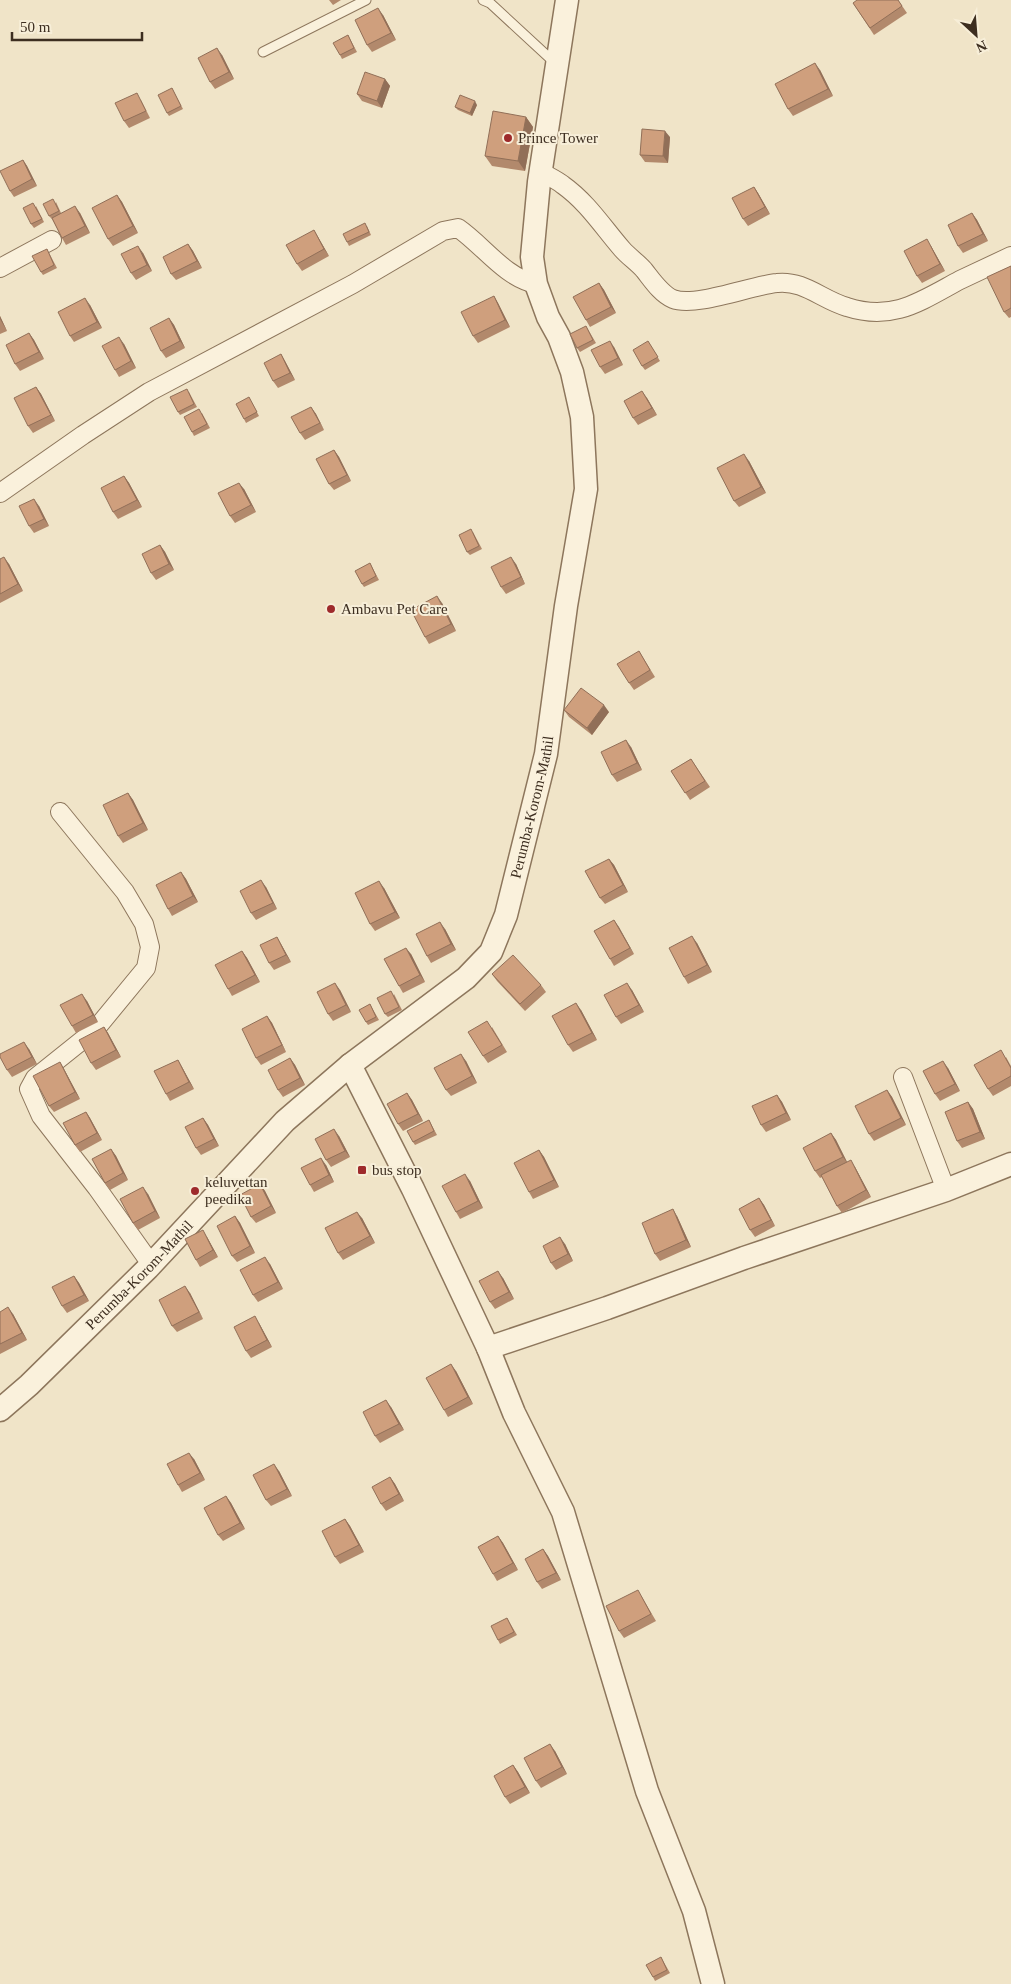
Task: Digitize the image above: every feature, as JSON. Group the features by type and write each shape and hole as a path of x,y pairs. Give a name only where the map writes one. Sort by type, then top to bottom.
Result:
{"street":[{"name":"Perumba-Korom-Mathil","path":"0,1410 29,1385 152,1264 285,1121 350,1065 466,978 491,952 506,915 544,763 566,606 586,489 582,417 572,372 536,284 532,257 541,172 567,0"},
{"path":"541,172 563,185 584,204 624,251 643,268 661,290 672,299 683,301 739,293 775,283 789,282 804,286 821,296 847,307 875,312 895,311 938,293 1011,256"},
{"path":"0,493 83,434 149,392 353,284 443,230 458,228 474,239 492,258 522,281 536,284"},
{"path":"0,268 52,240"},
{"path":"60,812 126,892 144,924 150,947 146,968 95,1030 35,1078 29,1089 41,1116 97,1188 152,1264"},
{"path":"350,1065 413,1189 488,1348 514,1413 563,1512 644,1782 694,1911 713,1984"},
{"path":"903,1077 946,1190"},
{"path":"488,1348 607,1308 744,1258 946,1190 1011,1164"}],"lane":[{"path":"263,52 366,0"},
{"path":"483,0 490,3 557,65"}],"building":[{"path":"857,0 898,0 902,6 870,28 853,3"},
{"path":"378,8 391,33 367,45 355,20"},
{"path":"348,35 354,48 340,55 333,43"},
{"path":"217,48 229,72 210,82 198,58"},
{"path":"815,63 828,89 788,109 775,84"},
{"path":"365,72 385,79 377,101 357,94"},
{"path":"172,88 181,106 167,113 158,95"},
{"path":"137,93 146,111 124,121 115,103"},
{"path":"460,95 475,101 470,113 455,107"},
{"path":"493,111 526,117 518,161 485,156"},
{"path":"642,129 665,131 663,156 640,155"},
{"path":"23,160 32,179 10,191 0,171"},
{"path":"754,187 765,207 743,219 732,198"},
{"path":"117,195 133,226 108,239 92,208"},
{"path":"53,199 59,211 49,216 43,204"},
{"path":"33,203 42,219 31,224 23,208"},
{"path":"75,206 85,226 62,238 52,218"},
{"path":"972,213 983,234 958,246 948,225"},
{"path":"365,223 369,232 347,242 343,234"},
{"path":"314,230 324,249 297,264 286,245"},
{"path":"927,239 940,264 917,276 904,251"},
{"path":"188,244 197,261 171,274 163,257"},
{"path":"138,246 147,265 131,273 121,254"},
{"path":"47,249 54,265 41,272 32,256"},
{"path":"1011,266 1011,308 1004,312 987,277"},
{"path":"599,283 611,307 586,320 573,297"},
{"path":"494,296 505,320 473,336 461,312"},
{"path":"85,298 97,322 70,336 58,312"},
{"path":"169,318 180,341 161,351 150,328"},
{"path":"586,326 593,340 577,348 570,334"},
{"path":"29,333 39,352 15,364 6,345"},
{"path":"119,337 131,361 115,370 102,346"},
{"path":"610,341 618,358 600,367 591,350"},
{"path":"648,341 658,357 642,366 633,350"},
{"path":"281,354 290,373 273,381 264,363"},
{"path":"36,387 51,415 28,426 14,398"},
{"path":"187,389 194,404 178,412 170,397"},
{"path":"642,391 652,408 633,418 624,401"},
{"path":"249,397 257,412 244,419 236,404"},
{"path":"311,407 320,423 300,433 291,417"},
{"path":"199,409 207,424 192,432 184,417"},
{"path":"334,450 347,475 329,484 316,459"},
{"path":"744,454 761,487 734,501 717,468"},
{"path":"124,476 137,500 113,512 101,488"},
{"path":"239,483 251,505 230,516 218,493"},
{"path":"34,499 44,519 29,526 19,506"},
{"path":"471,529 479,546 467,552 459,535"},
{"path":"160,545 169,564 151,573 142,554"},
{"path":"4,557 18,584 0,594 0,559"},
{"path":"511,557 521,577 501,587 491,567"},
{"path":"370,563 376,576 362,584 355,571"},
{"path":"437,596 451,624 425,637 411,610"},
{"path":"639,651 650,670 629,683 617,664"},
{"path":"581,688 604,705 587,728 564,710"},
{"path":"626,740 637,763 612,775 601,752"},
{"path":"691,759 705,781 685,793 671,771"},
{"path":"128,793 143,823 118,836 103,805"},
{"path":"609,859 623,885 600,898 585,871"},
{"path":"181,872 193,896 168,909 156,885"},
{"path":"261,880 273,903 251,913 240,891"},
{"path":"379,881 395,912 370,924 355,893"},
{"path":"614,920 630,948 610,959 594,931"},
{"path":"440,922 451,944 427,956 416,934"},
{"path":"692,936 707,965 684,977 669,948"},
{"path":"277,937 286,955 269,963 260,945"},
{"path":"406,948 420,975 399,986 384,959"},
{"path":"242,951 255,975 228,989 215,965"},
{"path":"513,955 541,985 520,1004 492,974"},
{"path":"335,983 346,1005 328,1014 317,992"},
{"path":"627,983 639,1005 616,1017 604,995"},
{"path":"391,991 399,1007 385,1014 377,998"},
{"path":"82,994 93,1015 72,1026 60,1005"},
{"path":"576,1003 592,1033 568,1045 552,1016"},
{"path":"370,1004 376,1017 366,1022 359,1010"},
{"path":"267,1016 282,1045 256,1058 242,1029"},
{"path":"487,1021 502,1045 483,1056 468,1032"},
{"path":"104,1027 116,1050 91,1063 79,1040"},
{"path":"24,1042 32,1057 7,1070 0,1054"},
{"path":"1001,1050 1011,1068 1011,1076 988,1089 974,1065"},
{"path":"461,1054 472,1076 446,1090 434,1068"},
{"path":"290,1058 300,1078 278,1090 268,1070"},
{"path":"178,1060 189,1082 166,1094 154,1071"},
{"path":"943,1061 955,1084 935,1094 923,1071"},
{"path":"60,1062 75,1092 49,1106 33,1076"},
{"path":"887,1090 901,1118 869,1134 855,1106"},
{"path":"407,1093 418,1114 398,1124 387,1104"},
{"path":"777,1095 786,1113 761,1125 752,1106"},
{"path":"968,1102 980,1132 957,1141 945,1112"},
{"path":"86,1112 97,1133 75,1145 63,1123"},
{"path":"203,1118 214,1139 196,1148 185,1127"},
{"path":"429,1120 434,1131 413,1142 407,1131"},
{"path":"334,1129 345,1151 326,1160 315,1139"},
{"path":"831,1133 843,1157 815,1171 803,1148"},
{"path":"111,1149 123,1173 105,1183 92,1159"},
{"path":"539,1150 554,1180 529,1192 514,1163"},
{"path":"321,1158 329,1175 310,1185 301,1168"},
{"path":"851,1160 866,1190 837,1206 821,1175"},
{"path":"465,1174 478,1201 456,1212 442,1186"},
{"path":"260,1184 271,1206 251,1217 240,1195"},
{"path":"143,1187 155,1211 133,1223 120,1199"},
{"path":"759,1198 771,1220 750,1230 739,1209"},
{"path":"673,1209 686,1240 655,1254 642,1223"},
{"path":"357,1212 370,1236 338,1253 325,1228"},
{"path":"235,1216 250,1246 232,1256 217,1226"},
{"path":"203,1230 213,1250 196,1260 185,1239"},
{"path":"560,1237 568,1254 551,1263 543,1246"},
{"path":"265,1257 278,1282 253,1295 240,1270"},
{"path":"498,1271 509,1292 490,1302 479,1281"},
{"path":"74,1276 84,1295 62,1306 52,1287"},
{"path":"185,1286 199,1312 172,1326 159,1300"},
{"path":"8,1307 22,1333 0,1344 0,1312"},
{"path":"255,1316 267,1340 246,1351 234,1327"},
{"path":"451,1364 468,1397 444,1410 426,1378"},
{"path":"386,1400 399,1424 375,1436 363,1412"},
{"path":"189,1453 200,1473 178,1485 167,1464"},
{"path":"274,1464 287,1489 266,1500 253,1475"},
{"path":"390,1477 399,1494 381,1504 372,1487"},
{"path":"226,1496 240,1523 218,1535 204,1508"},
{"path":"345,1519 359,1545 335,1557 322,1531"},
{"path":"498,1536 513,1563 493,1574 478,1547"},
{"path":"543,1549 556,1573 537,1582 525,1559"},
{"path":"638,1590 651,1614 619,1631 606,1606"},
{"path":"507,1618 514,1632 498,1640 491,1626"},
{"path":"550,1744 562,1767 536,1781 524,1758"},
{"path":"513,1765 525,1787 505,1797 494,1776"},
{"path":"661,1957 667,1970 653,1977 646,1965"}],"place":[{"name":"Prince Tower","path":"508,138"},
{"name":"Ambavu Pet Care","path":"331,609"},
{"name":"bus stop","path":"362,1170"},
{"name":"keluvettan peedika","path":"195,1191"}]}
